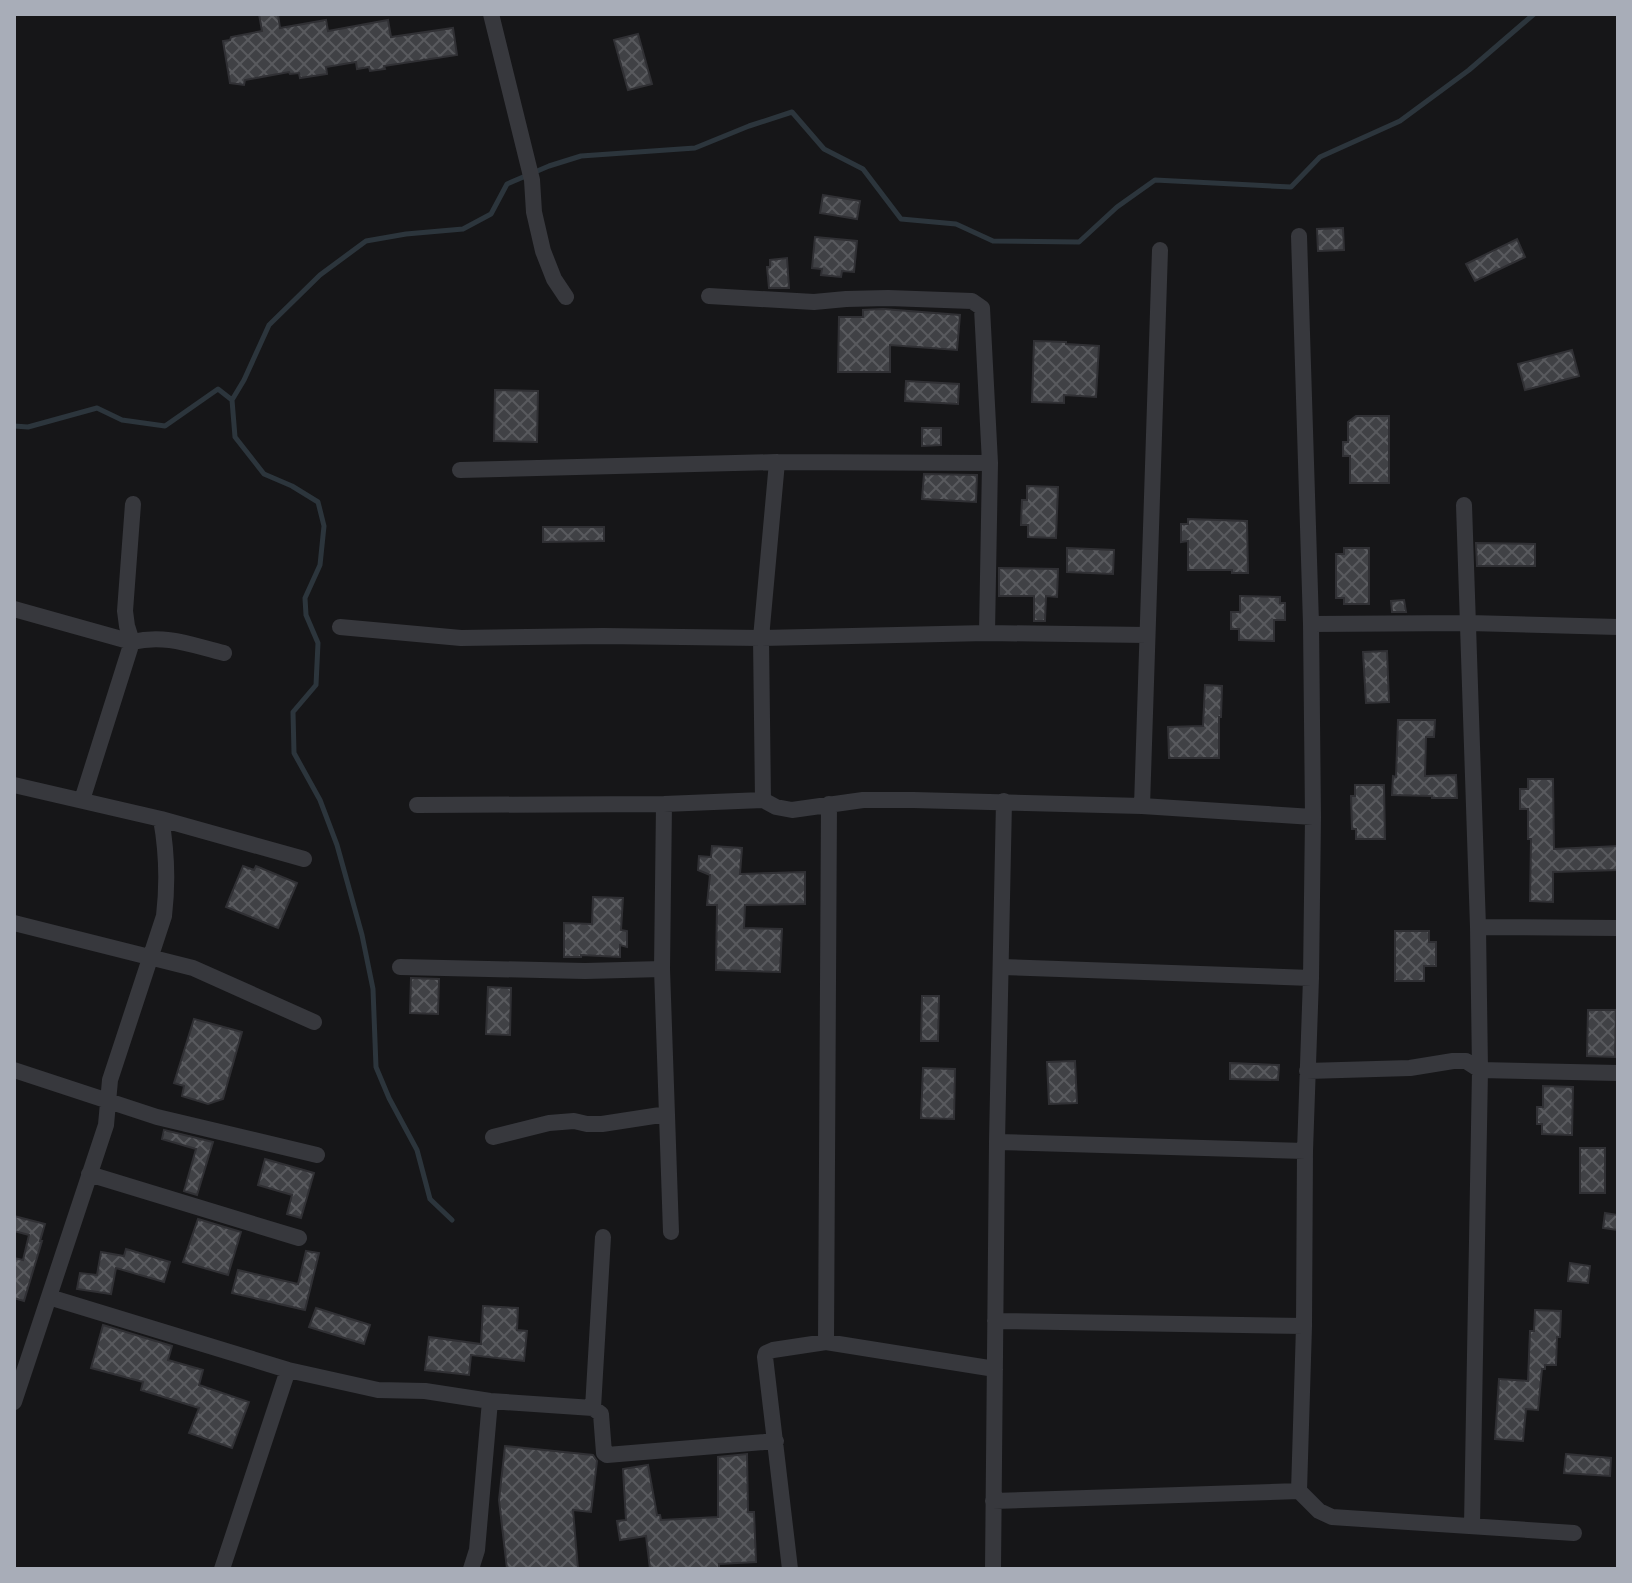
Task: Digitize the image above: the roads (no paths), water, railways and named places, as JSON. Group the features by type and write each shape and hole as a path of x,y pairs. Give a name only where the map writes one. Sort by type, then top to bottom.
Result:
{"street":[{"path":"491,14 532,180 534,212 543,251 554,279 566,297"},
{"path":"1299,236 1311,624 1313,817 1299,1491 1319,1511 1332,1517 1574,1533"},
{"path":"1142,806 1160,250"},
{"path":"709,296 814,302 888,298 972,301 982,308 990,463 987,633"},
{"path":"460,470 777,462 990,463"},
{"path":"763,800 761,638 777,462"},
{"path":"82,800 132,642 125,611 133,504"},
{"path":"1464,505 1480,1070 1472,1526"},
{"path":"14,609 132,642 165,638 224,653"},
{"path":"1311,624 1469,623 1618,627"},
{"path":"340,627 461,638 761,638 987,633 1147,635"},
{"path":"14,785 161,819 304,859"},
{"path":"417,805 664,804 763,800 792,810 863,800 1004,801 1313,817"},
{"path":"993,1569 1004,801"},
{"path":"664,804 662,969 671,1232"},
{"path":"826,1342 829,804"},
{"path":"14,1402 106,1125 110,1080 164,916 168,887 161,819"},
{"path":"14,923 193,968 314,1022"},
{"path":"1478,927 1618,928"},
{"path":"400,967 585,971 662,969"},
{"path":"1001,967 1311,978"},
{"path":"1307,1071 1410,1068 1466,1061 1480,1070 1618,1073"},
{"path":"14,1070 157,1117 317,1155"},
{"path":"493,1137 549,1123 574,1121 602,1124 667,1114"},
{"path":"997,1142 1305,1151"},
{"path":"89,1174 299,1238"},
{"path":"593,1408 603,1237"},
{"path":"49,1297 288,1370 378,1390 425,1391 490,1401 593,1408 601,1414 604,1453 607,1455 776,1441"},
{"path":"995,1321 1304,1326"},
{"path":"790,1569 766,1353 826,1342 995,1369"},
{"path":"222,1569 288,1370"},
{"path":"471,1569 477,1550 490,1401"},
{"path":"993,1501 1299,1491"}],"waterway":[{"path":"232,400 269,325 320,275 366,241 463,229 491,214 507,184 581,156 695,148 792,112 824,149 863,169 901,219 956,224 993,241 1079,242 1117,207 1155,180 1291,187 1320,157 1400,121 1469,70 1534,14"},
{"path":"14,426 28,427 97,408 122,420 165,426 218,389 232,400 235,437 264,474 318,502 324,526 320,565 305,598 306,615 318,643 316,685 293,712 294,753 320,800 337,845 362,935 373,989 376,1067 417,1150 430,1199 452,1220"}]}
